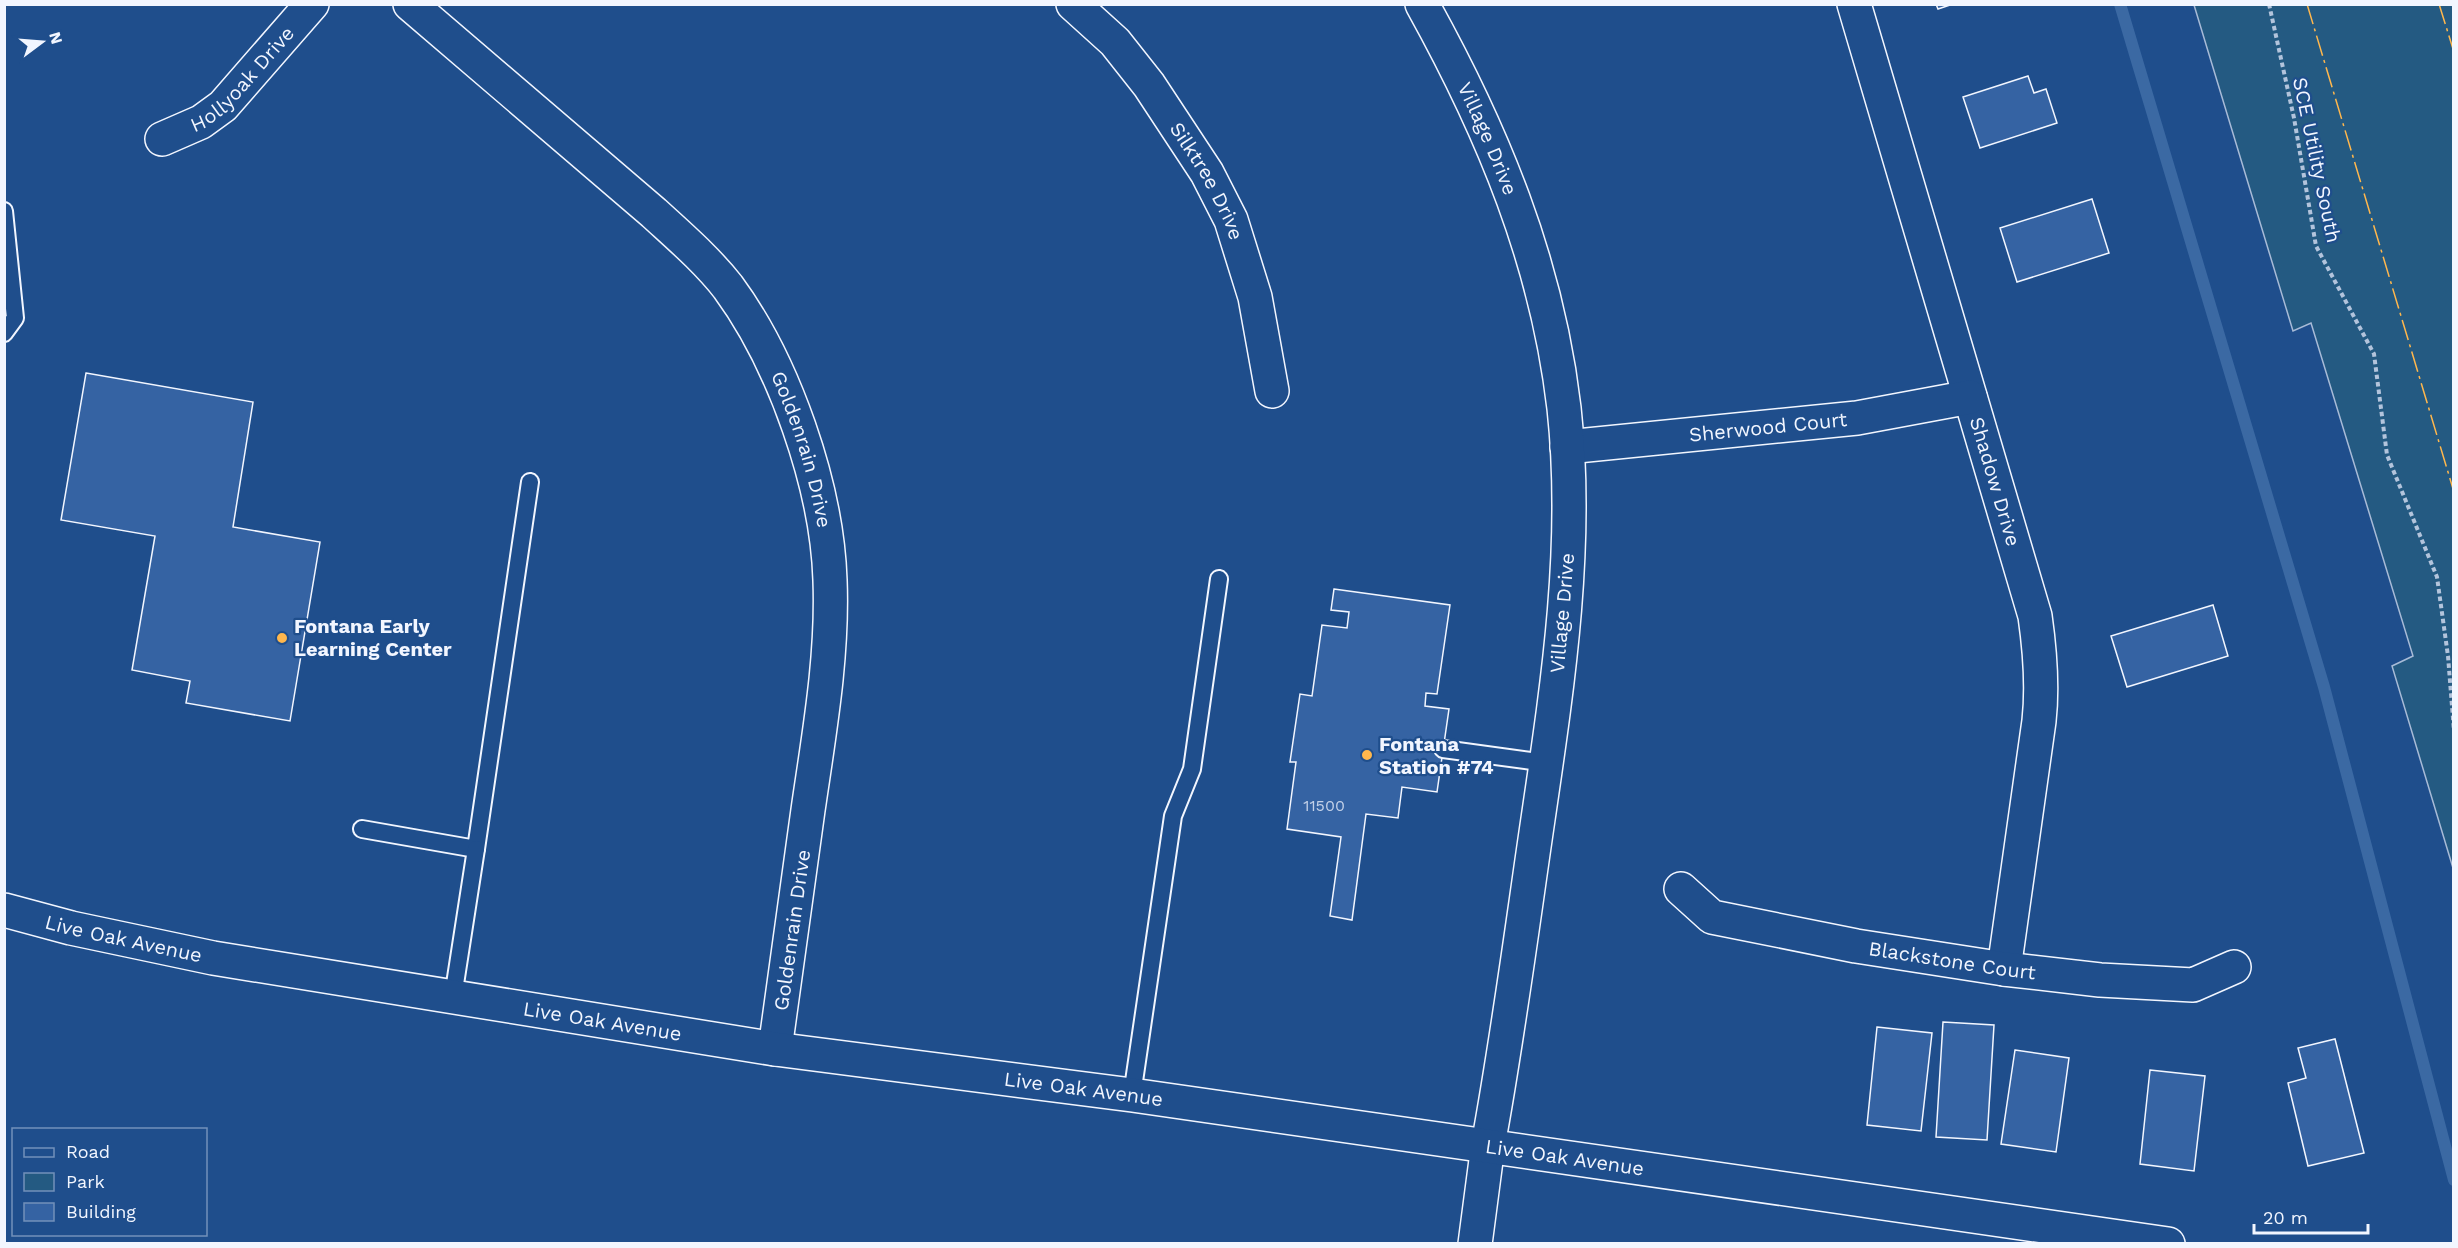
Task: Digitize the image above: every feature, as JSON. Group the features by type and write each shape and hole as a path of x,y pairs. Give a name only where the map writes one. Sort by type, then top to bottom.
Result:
{"street":[{"name":"Hollyoak Drive","path":"162,139 201,122 223,106 312,4"},
{"name":"Goldenrain Drive","path":"410,4 692,248 727,287 748,320 767,353 799,426 821,512 830,579 830,614 825,686 775,1049"},
{"name":"Silktree Drive","path":"1073,4 1115,42 1142,76 1180,129 1207,173 1231,220 1256,297 1272,391"},
{"name":"Village Drive","path":"1422,4 1460,72 1492,144 1522,221 1550,329 1564,407 1567,447 1568,583 1546,763 1475,1244"},
{"name":"Shadow Drive","path":"1854,4 2035,616 2042,667 2039,721 2004,969"},
{"name":"Sherwood Court","path":"1567,447 1857,418 1970,397"},
{"name":"Blackstone Court","path":"1681,889 1712,917 1856,946 2004,969 2100,980 2193,985 2234,967"},
{"name":"Live Oak Avenue","path":"4,910 71,928 213,958 775,1049 1132,1095 2168,1244"}],"lane":[{"path":"4,211 15,318 4,333"},
{"path":"453,997 530,482"},
{"path":"1132,1095 1173,816 1192,769 1219,579"},
{"path":"1443,749 1546,763"},
{"path":"362,829 476,849"}],"path":[{"name":"SCE Utility South","path":"2269,4 2294,118 2316,246 2374,354 2387,455 2437,577 2448,656 2454,731"}],"green space":[{"path":"2194,5 2453,5 2453,868 2392,666 2413,656 2311,323 2293,331"}],"building":[{"path":"1936,4 1953,4 1938,9"},
{"path":"2028,76 2034,93 2046,89 2057,123 1980,148 1963,97"},
{"path":"2092,199 2109,253 2017,282 2000,228"},
{"path":"86,373 253,402 233,527 320,542 290,721 186,703 190,681 132,670 155,536 61,520"},
{"name":"Fontana Station #74","path":"1334,589 1450,605 1437,694 1426,693 1425,706 1449,709 1437,792 1402,787 1398,818 1366,814 1352,920 1330,916 1341,837 1287,829 1296,762 1290,762 1300,694 1312,696 1322,625 1347,628 1349,612 1331,610"},
{"path":"2213,605 2228,656 2127,687 2111,636"},
{"path":"1943,1022 1994,1025 1987,1140 1936,1137"},
{"path":"1877,1027 1932,1033 1921,1131 1867,1125"},
{"path":"2335,1039 2364,1153 2308,1166 2288,1083 2306,1078 2298,1048"},
{"path":"2015,1050 2069,1058 2056,1152 2001,1144"},
{"path":"2150,1070 2205,1076 2194,1171 2140,1164"}],"waterway":[{"path":"2120,4 2324,687 2454,1180"}],"power":[{"path":"2307,4 2454,492"},
{"path":"2439,4 2454,52"}],"place":[{"name":"Fontana Early Learning Center","path":"282,638"},
{"name":"Fontana Station #74","path":"1367,755"}]}
